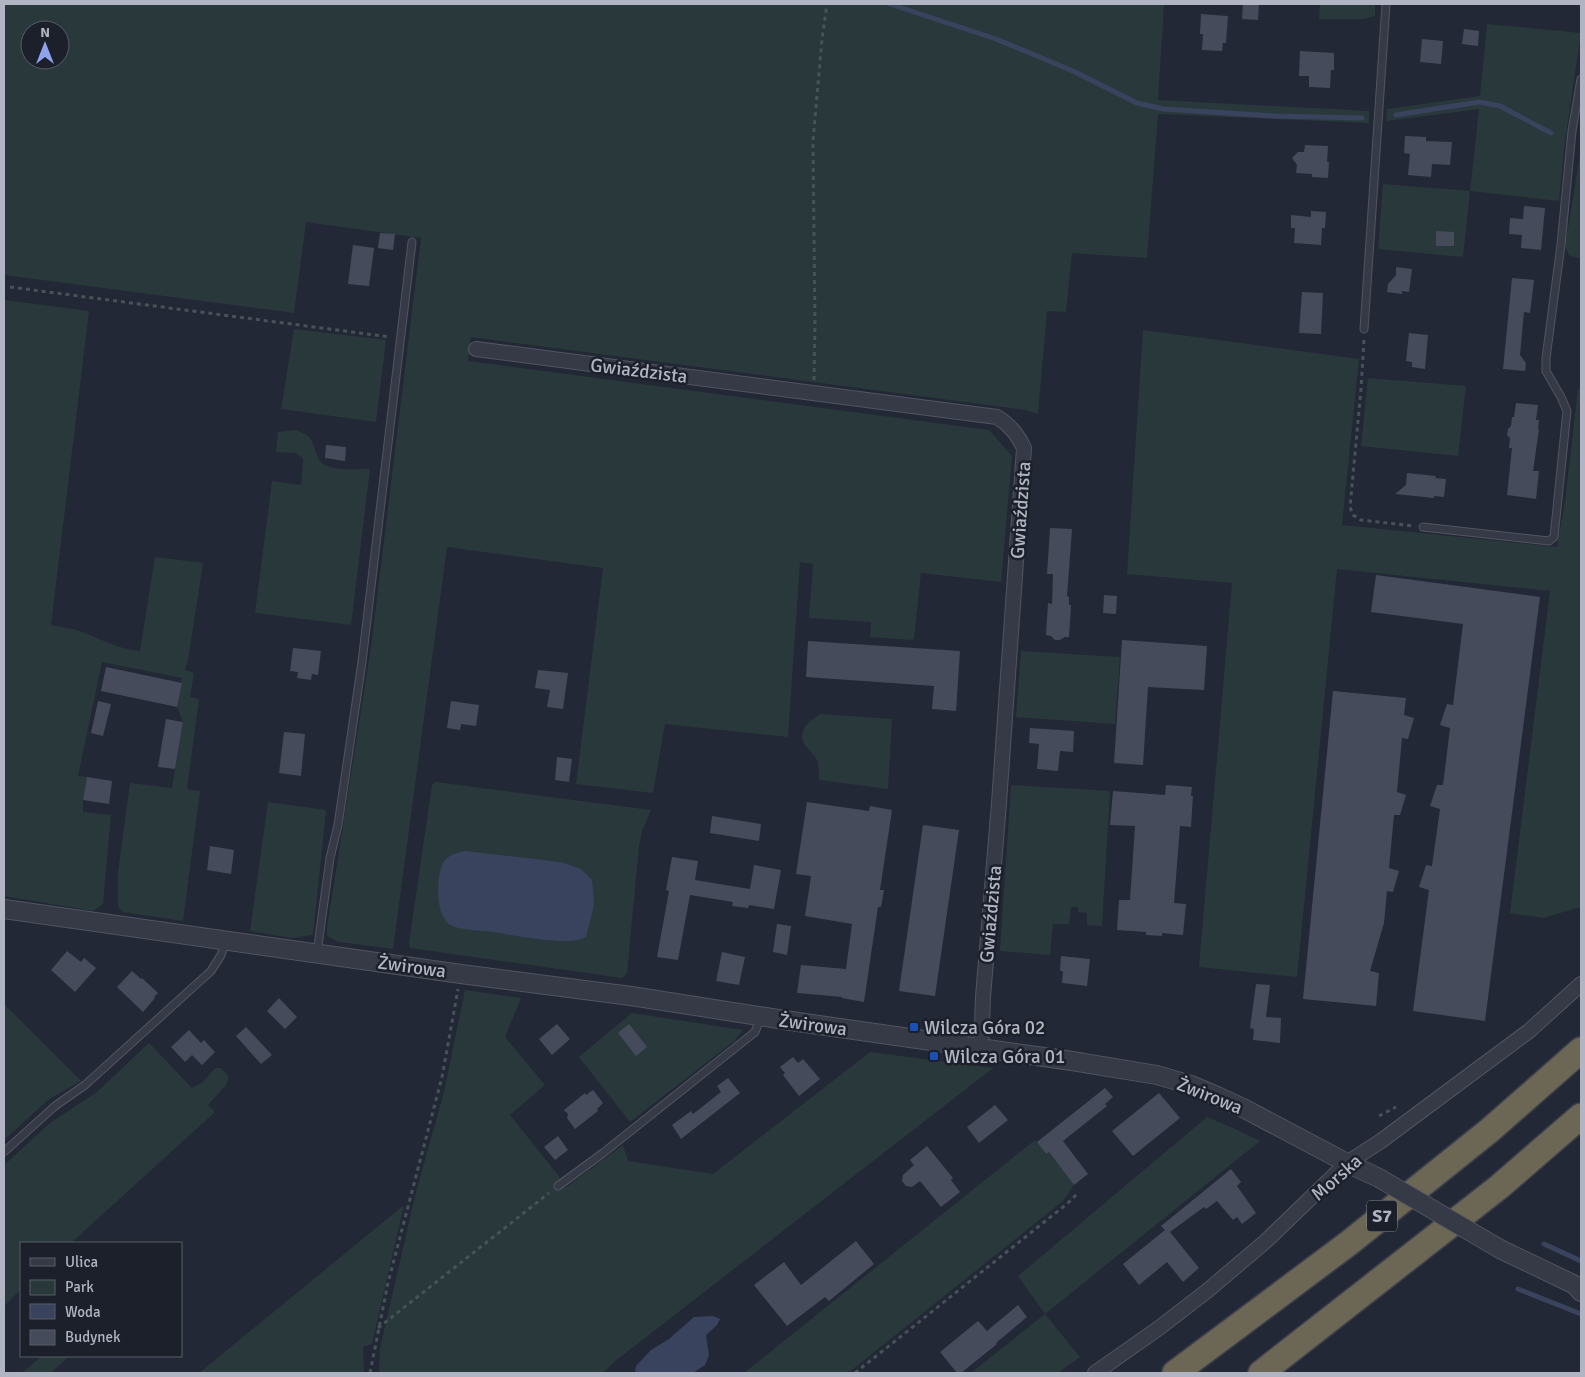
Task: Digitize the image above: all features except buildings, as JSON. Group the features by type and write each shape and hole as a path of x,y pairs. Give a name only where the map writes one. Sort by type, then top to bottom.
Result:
{"highway":[{"name":"S7","path":"1175,1373 1356,1237 1490,1130 1581,1050"},
{"name":"S7","path":"1261,1373 1499,1187 1581,1116"}],"street":[{"name":"Gwiaździsta","path":"476,349 997,417 1007,423 1017,434 1024,448 999,803 983,997 981,1048"},
{"name":"Żwirowa","path":"4,909 461,974 631,996 761,1017 1082,1062 1157,1075 1211,1093 1243,1108 1379,1178 1500,1249 1579,1287"},
{"name":"Morska","path":"1095,1373 1159,1328 1266,1242 1347,1163 1380,1141 1529,1031 1581,984"}],"lane":[{"path":"1364,329 1386,4"},
{"path":"1423,527 1549,541 1554,537 1567,411 1562,397 1546,371 1546,358 1561,245 1572,131 1581,79"},
{"path":"317,953 330,858 338,825 362,662 412,242"},
{"path":"4,1152 55,1106 84,1086 210,971 221,955 226,940"},
{"path":"558,1186 603,1153 754,1032 761,1017"}],"path":[{"path":"814,393 813,141 827,4"},
{"path":"10,288 401,338"},
{"path":"1364,329 1361,389 1350,507 1353,515 1361,520 1423,527"},
{"path":"370,1373 390,1274 442,1077 461,974"},
{"path":"1379,1116 1396,1107"},
{"path":"378,1328 558,1186"},
{"path":"855,1373 1077,1194"}],"green space":[{"path":"4,4 1164,4 1158,100 1369,111 1369,123 1158,114 1147,258 1072,253 1066,312 1047,311 1038,414 1025,410 471,337 468,361 989,430 1012,456 1001,582 921,573 914,638 912,640 870,637 871,622 809,618 813,564 800,562 788,737 665,724 653,793 576,784 603,568 447,547 393,949 339,942 327,936 327,928 371,647 421,238 306,222 294,313 4,275"},
{"path":"1320,4 1375,4 1375,16 1364,19 1319,19"},
{"path":"1487,24 1581,33 1565,141 1559,201 1470,191 1479,109 1386,121 1387,109 1480,96"},
{"path":"1581,149 1581,259 1569,255 1565,246"},
{"path":"1383,184 1470,191 1463,257 1378,249"},
{"path":"4,300 89,311 51,625 76,630 116,646 140,651 155,557 203,563 185,670 194,673 190,697 199,699 187,789 200,791 183,921 123,912 118,907 118,872 130,783 172,788 183,722 177,707 182,678 102,662 78,776 87,777 83,812 111,815 103,904 93,911 4,896"},
{"path":"294,329 386,340 376,422 281,409"},
{"path":"1143,330 1359,359 1342,525 1557,547 1565,501 1578,389 1581,389 1581,907 1543,918 1510,913 1550,591 1337,569 1297,977 1199,967 1232,583 1127,574"},
{"path":"1368,378 1466,386 1458,456 1361,446"},
{"path":"296,430 309,437 323,464 332,468 370,469 351,625 255,613 272,481 301,485 303,458 296,453 276,452 278,432"},
{"path":"1021,651 1120,657 1115,724 1016,717"},
{"path":"821,714 892,719 888,789 819,780 817,760 805,745 802,735 806,726"},
{"path":"436,782 651,810 642,831 639,846 627,973 622,978 410,948 409,943 432,785"},
{"path":"1011,785 1110,791 1102,926 1087,925 1087,913 1078,912 1078,907 1071,907 1069,924 1053,924 1050,955 1000,951"},
{"path":"268,802 326,810 313,935 291,938 250,931"},
{"path":"465,990 521,998 505,1037 545,1085 510,1115 558,1175 565,1188 623,1145 628,1161 713,1174 870,1052 993,1068 614,1362 603,1373 379,1373 380,1348 416,1192 444,1092"},
{"path":"4,1004 81,1081 49,1099 4,1140"},
{"path":"632,1013 743,1030 734,1041 630,1122 579,1057"},
{"path":"149,1043 192,1088 203,1082 215,1068 221,1068 229,1077 226,1085 208,1105 215,1112 72,1242 20,1242 20,1290 4,1306 4,1165 50,1123 97,1092"},
{"path":"1207,1117 1260,1141 1045,1314 1018,1276"},
{"path":"1035,1140 1046,1154 1049,1152 1074,1185 1063,1201 848,1373 744,1373"},
{"path":"404,1205 372,1344 363,1347 364,1373 199,1373"},
{"path":"1045,1314 1080,1357 1058,1373 971,1373"},
{"path":"41,1357 69,1357 50,1373 22,1373"}],"water":[{"path":"465,851 564,863 581,869 592,880 593,891 594,905 586,937 572,941 549,940 464,929 449,924 444,919 439,903 439,875 444,861 448,857"},
{"path":"713,1316 720,1319 717,1325 706,1335 709,1355 705,1365 693,1373 635,1373 636,1366 651,1350 669,1339 694,1317"}],"waterway":[{"path":"890,4 996,39 1073,71 1137,103 1163,109 1274,116 1362,118"},
{"path":"1396,115 1479,102 1500,106 1551,133"},
{"path":"1544,1244 1581,1261"},
{"path":"1518,1289 1581,1314"}],"place":[{"name":"Wilcza Góra 02","path":"914,1027"},
{"name":"Wilcza Góra 01","path":"934,1056"}]}
